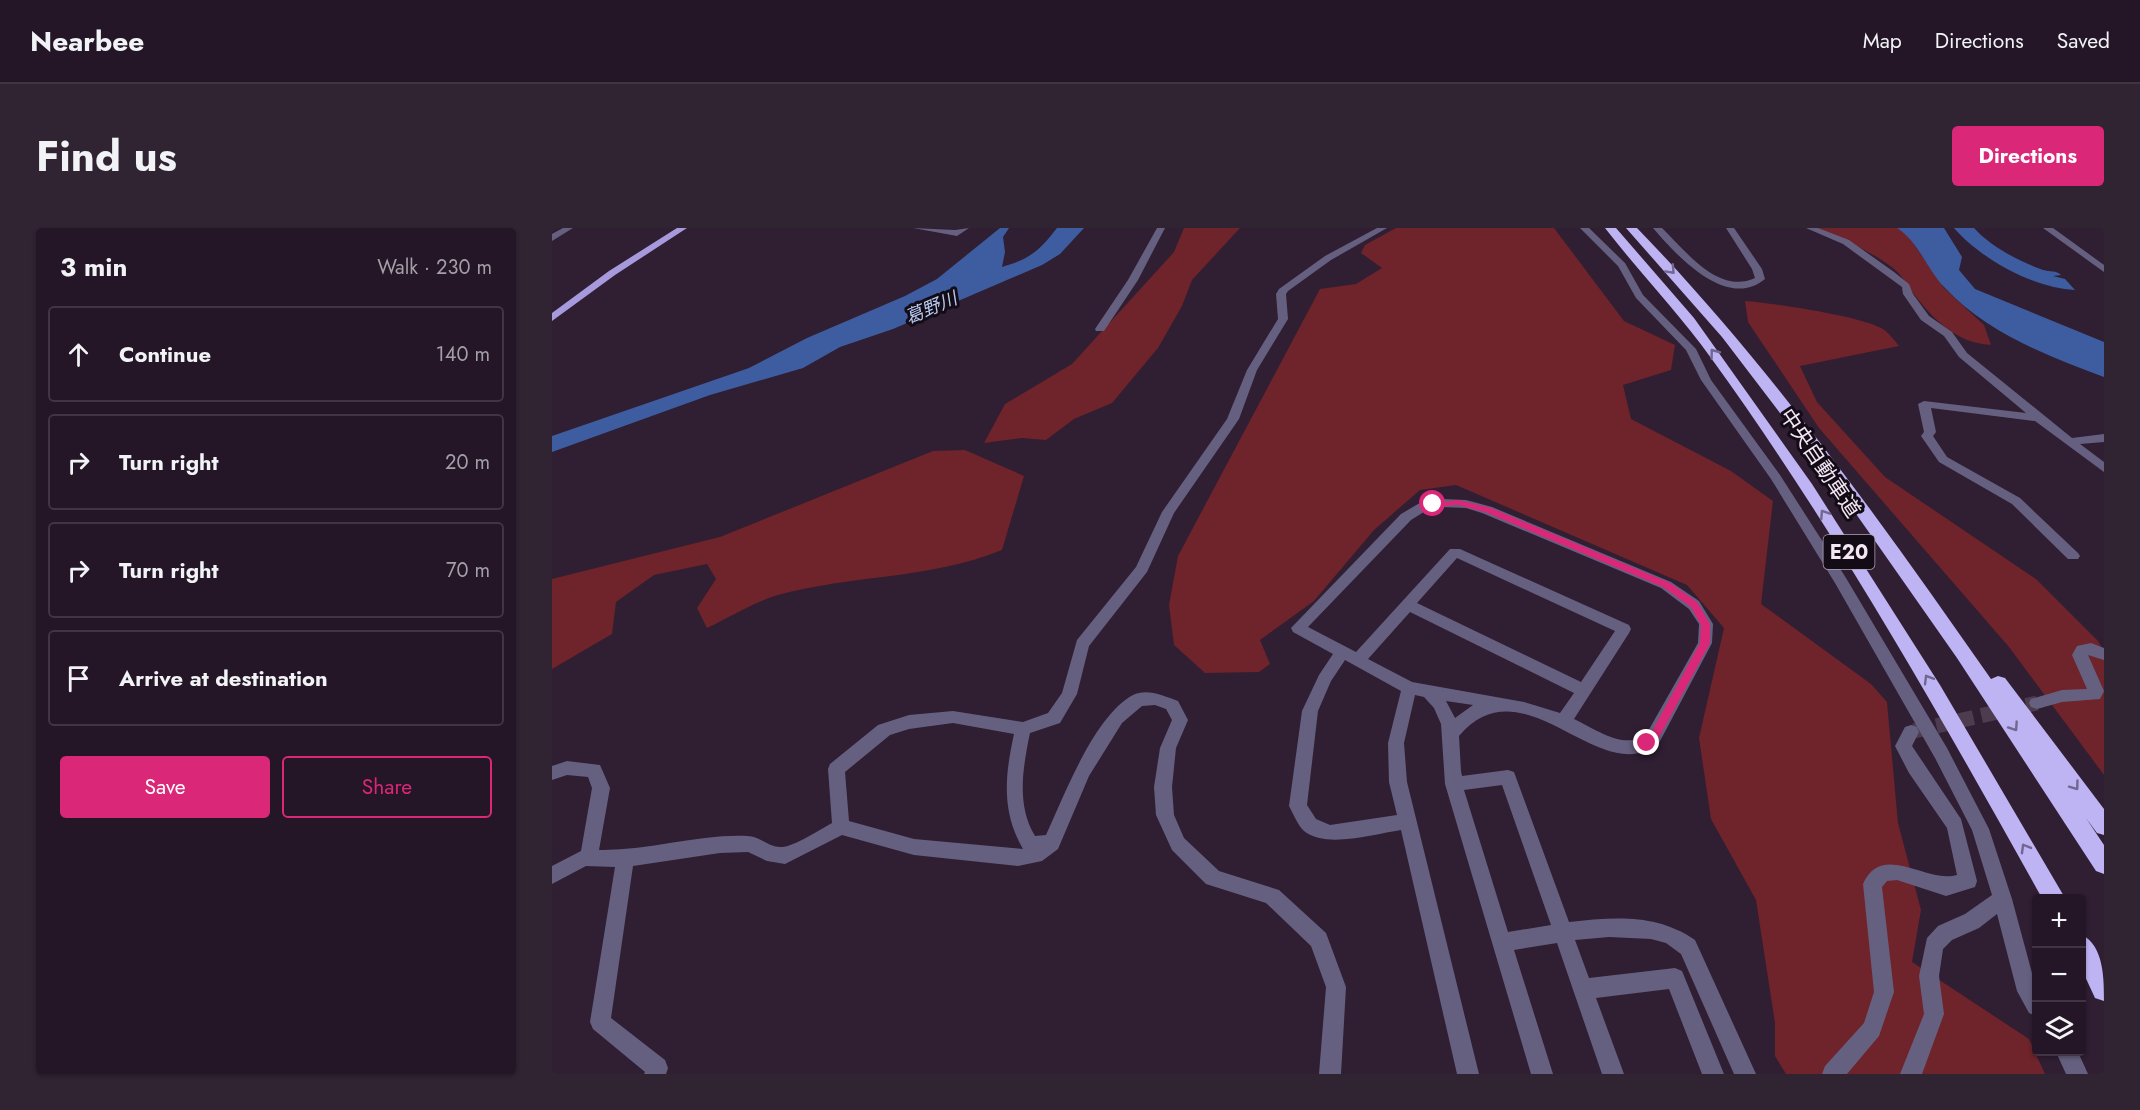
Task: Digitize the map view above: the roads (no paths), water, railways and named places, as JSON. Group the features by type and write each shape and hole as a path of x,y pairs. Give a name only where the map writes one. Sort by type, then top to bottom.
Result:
{"highway":[{"name":"中央自動車道","path":"1610,228 1699,334 1782,450 1898,630 2052,894"},
{"name":"中央自動車道","path":"1631,228 1679,279 1758,373 1923,595 2104,864"},
{"path":"1758,373 1905,557 2104,826"},
{"path":"2083,948 2104,989"}],"main road":[{"path":"552,318 612,273 683,228"}],"street":[{"path":"552,238 569,228"},
{"path":"917,228 957,233 965,228"},
{"path":"1100,328 1133,280 1161,228"},
{"path":"841,827 836,769 884,730 909,722 953,717 1023,729 1054,718 1069,694 1082,644 1142,569 1168,512 1233,419 1252,370 1283,319 1281,294 1284,289 1328,258 1383,228"},
{"path":"1584,228 1622,265 1639,296 1691,349 1706,380 1776,478 1841,581 1941,753 1980,829 2003,899 2027,991 2034,1002"},
{"path":"1657,228 1708,276 1726,284 1754,283 1760,279 1757,269 1730,228"},
{"path":"1810,228 1846,242 1906,286 1908,294 1930,323 1948,334 1963,355 2104,468"},
{"path":"2047,228 2104,270"},
{"path":"2039,418 1924,404 1930,432 1928,436 1935,452 1957,469 2013,499 2073,556"},
{"path":"2070,442 2104,438"},
{"path":"1442,503 1474,505 1666,585 1694,605 1706,624 1703,649 1653,738 1635,748 1614,746 1564,721 1524,708 1498,705 1472,708 1456,716 1448,702 1409,688 1343,651 1298,628 1415,511 1442,503"},
{"path":"1359,659 1455,552 1624,629 1564,721"},
{"path":"1409,604 1584,691"},
{"path":"2037,703 2062,696 2094,695 2096,691 2080,655 2082,651 2091,649 2104,654"},
{"path":"1343,651 1324,679 1310,711 1298,806 1310,825 1330,833 1407,821"},
{"path":"1409,688 1397,731 1395,756 1407,821 1468,1074"},
{"path":"552,875 584,858 626,859 720,845 750,844 767,853 785,856 841,827 914,847 1018,858 1036,855 1052,843 1082,773 1116,718 1138,700 1155,699 1172,705 1180,720 1168,748 1163,787 1165,815 1178,844 1213,878 1272,896 1319,940 1336,987 1330,1074"},
{"path":"1448,702 1451,734 1450,758 1454,784 1542,1074"},
{"path":"1451,734 1472,708"},
{"path":"1023,729 1013,784 1016,809 1023,835 1030,844 1052,843"},
{"path":"1833,1074 1872,1029 1884,992 1872,884 1882,873 1897,872 1946,887 1968,881 1955,825 1915,768 1904,746 1911,732"},
{"path":"552,773 567,768 594,770 601,788 589,858"},
{"path":"1454,784 1508,777 1613,1074"},
{"path":"1955,825 1980,829"},
{"path":"626,859 600,1022 657,1068 655,1074"},
{"path":"1911,1074 1934,1014 1929,976 1934,945 1945,933 1972,921 2003,899"},
{"path":"1503,942 1563,933 1632,929 1670,934 1688,947 1745,1074"},
{"path":"1584,989 1675,978 1713,1074"},
{"path":"2069,1056 2078,1074"}],"water":[{"name":"葛野川","path":"1000,228 1009,228 1003,237 1005,252 1002,267 1020,261 1033,253 1057,228 1084,228 1060,254 1042,265 893,329 840,347 803,368 710,395 552,452 552,436 749,368 807,338 905,296 937,279"},
{"path":"1897,228 1944,228 1962,257 1959,270 1975,289 2104,342 2104,377 2061,361 2019,341 1980,318 1945,288 1917,248"},
{"path":"1954,228 1974,228 1988,241 2015,258 2043,270 2059,273 2061,275 2053,276 2065,279 2075,290 2042,284 2009,270 1978,250"}],"tunnel":[{"path":"1914,731 2037,703"}]}
